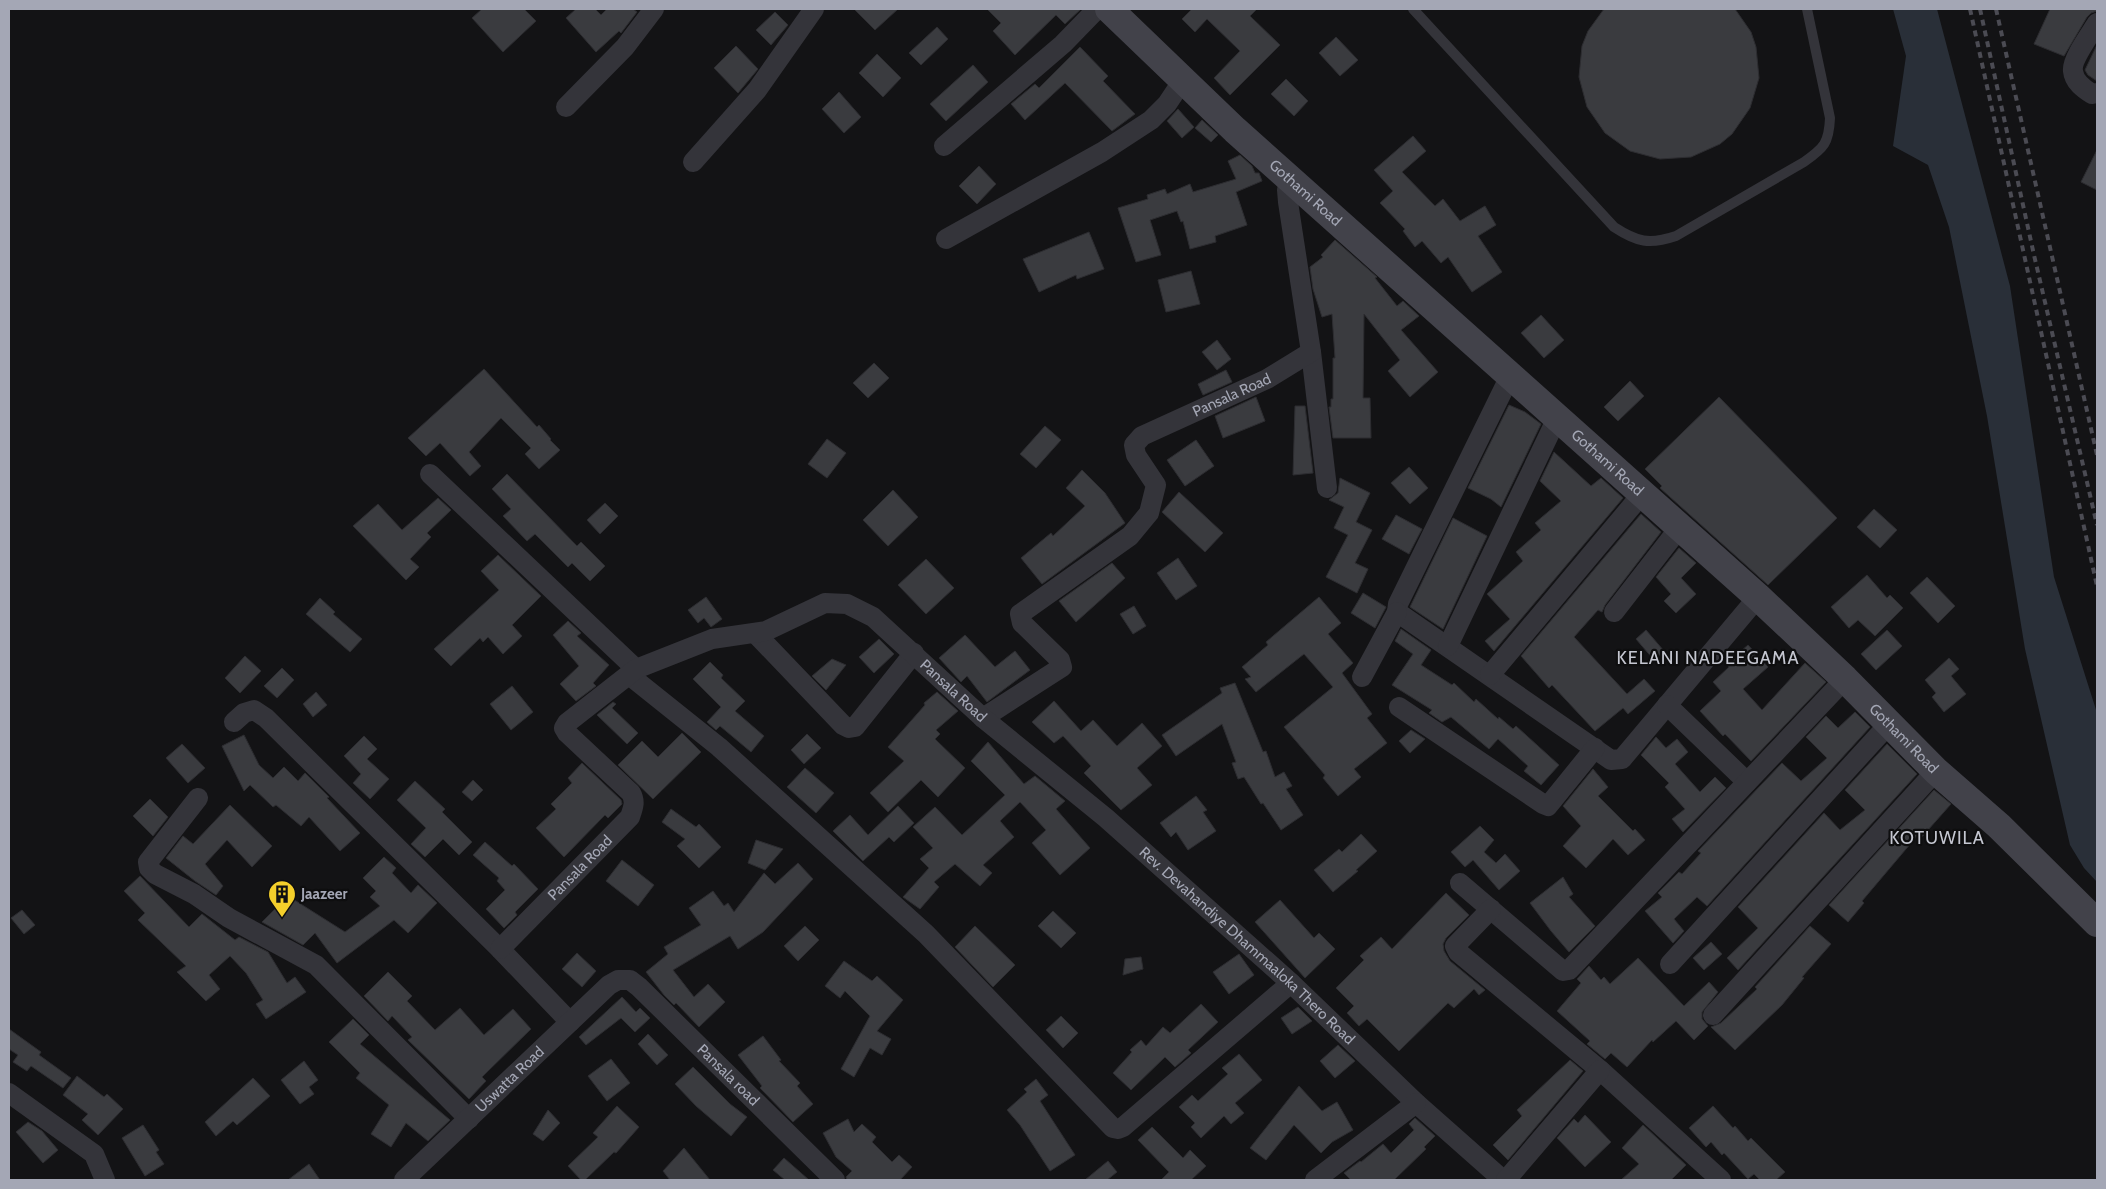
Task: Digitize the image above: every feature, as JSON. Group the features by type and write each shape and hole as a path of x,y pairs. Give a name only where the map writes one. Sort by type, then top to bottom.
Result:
{"street":[{"path":"566,107 625,47 654,9"},
{"path":"693,162 757,90 814,9"},
{"path":"944,146 1063,44 1097,9"},
{"name":"Gothami Road","path":"1109,9 1290,180 1758,597 1845,679 1936,770 1999,826 2097,923"},
{"path":"2097,23 2072,70 2082,87 2092,94 2097,93"},
{"path":"946,240 1102,152 1151,120 1167,104 1183,80"},
{"path":"1290,180 1287,190 1288,202 1310,352 1327,488"},
{"name":"Pansala Road","path":"500,949 630,817 634,807 634,799 631,794 564,728 567,723 632,672 712,639 766,631 825,603 847,604 873,617 983,718 1062,667 1060,660 1022,623 1020,614 1130,536 1149,513 1156,485 1136,455 1134,445 1142,436 1267,379 1310,352"},
{"path":"1362,677 1397,612 1398,604 1510,376"},
{"path":"1448,646 1557,418"},
{"path":"430,474 632,672 719,747 926,934 1113,1128 1123,1127 1291,983"},
{"path":"1490,675 1642,494"},
{"path":"1614,612 1680,527"},
{"path":"1397,612 1611,760 1622,759 1758,597"},
{"path":"755,633 843,725 849,728 855,727 914,653"},
{"path":"1460,882 1563,971 1569,970 1845,679"},
{"path":"1667,705 1747,782"},
{"path":"1399,707 1548,806 1594,748"},
{"path":"234,722 244,713 254,710 266,718 500,949 570,1022"},
{"name":"Rev. Devahandiye Dhammaaloka Thero Road","path":"983,718 1106,818 1291,983 1416,1103 1505,1180"},
{"path":"1670,964 1889,724"},
{"path":"1713,1015 1936,770"},
{"path":"198,798 148,862 149,868 155,874 194,894 230,918 316,966 469,1119"},
{"path":"1491,910 1455,949 1600,1070 1721,1180"},
{"name":"Uswatta Road","path":"404,1180 609,985 618,980"},
{"name":"Pansala road","path":"618,980 630,980 639,987 836,1180"},
{"path":"1505,1180 1600,1070"},
{"path":"9,1093 94,1154 105,1180"},
{"path":"1315,1180 1416,1103"}],"lane":[{"path":"1413,9 1614,227 1629,237 1657,242 1676,236 1804,162 1818,152 1830,136 1830,118 1806,9"}],"shaded area":[{"path":"1893,9 1937,9 2010,286 2054,577 2097,713 2097,882 2084,868 2070,845 2025,649 1987,416 1949,227 1928,165 1893,146 1906,56"}],"building":[{"path":"482,9 524,9 536,21 503,52 472,18"},
{"path":"576,9 595,9 601,15 607,9 633,9 637,12 621,33 619,31 596,52 566,18"},
{"path":"854,9 898,9 875,30"},
{"path":"987,9 1081,9 1065,24 1056,15 1015,55 993,31 1001,23"},
{"path":"1192,9 1257,9 1250,16 1280,45 1230,95 1214,78 1240,51 1207,19 1195,32 1182,19"},
{"path":"1604,9 1735,9 1751,32 1756,47 1759,78 1750,108 1732,134 1720,144 1691,157 1660,159 1630,151 1605,133 1587,107 1579,77 1582,46 1588,31"},
{"path":"2050,9 2097,9 2097,11 2087,17 2064,56 2034,44"},
{"path":"775,12 788,25 771,45 756,30"},
{"path":"937,27 948,39 921,65 909,53"},
{"path":"1336,37 1358,60 1340,76 1319,53"},
{"path":"2097,45 2097,81 2088,75 2085,70"},
{"path":"736,46 758,69 738,93 714,68"},
{"path":"1080,47 1108,76 1103,81 1135,114 1112,131 1065,83 1025,120 1011,104 1035,84 1039,88"},
{"path":"877,54 901,78 883,97 859,73"},
{"path":"973,65 988,82 946,121 930,104"},
{"path":"1286,79 1308,101 1294,116 1271,94"},
{"path":"839,92 861,117 844,133 822,109"},
{"path":"1178,109 1194,127 1182,138 1167,121"},
{"path":"1202,120 1218,135 1211,142 1195,128"},
{"path":"1413,136 1426,151 1402,172 1435,206 1443,199 1460,221 1485,206 1496,225 1478,236 1502,272 1472,292 1448,257 1441,263 1422,241 1415,247 1403,231 1405,229 1380,203 1393,191 1374,170"},
{"path":"2097,150 2097,190 2081,182"},
{"path":"1240,155 1252,166 1255,173 1259,173 1262,181 1236,192 1247,225 1215,236 1216,242 1190,249 1183,221 1181,222 1177,211 1150,220 1161,255 1136,262 1118,208 1148,199 1147,195 1165,189 1167,194 1190,184 1193,192 1236,179 1228,161"},
{"path":"979,166 996,184 977,204 959,186"},
{"path":"1089,232 1104,269 1077,279 1076,275 1039,292 1023,259"},
{"path":"1335,240 1377,277 1375,278 1397,306 1403,301 1419,316 1401,330 1438,372 1410,397 1388,371 1400,360 1364,314 1363,398 1370,398 1371,438 1333,438 1329,407 1331,407 1331,399 1333,399 1333,358 1335,358 1332,314 1322,317 1313,289 1310,267 1323,257 1321,255"},
{"path":"1191,271 1200,304 1166,312 1158,280"},
{"path":"1541,315 1564,340 1544,358 1521,333"},
{"path":"1217,340 1231,359 1217,370 1202,352"},
{"path":"874,363 889,378 868,398 853,383"},
{"path":"484,369 537,427 539,425 560,450 539,469 525,454 531,448 501,418 469,452 481,466 470,476 440,443 426,456 408,438"},
{"path":"1226,370 1232,382 1203,395 1198,384"},
{"path":"1630,381 1644,396 1618,421 1604,407"},
{"path":"1256,397 1265,421 1223,438 1215,416"},
{"path":"1719,397 1837,518 1768,585 1660,488 1662,486 1645,469"},
{"path":"1509,405 1525,412 1541,424 1501,507 1491,499 1468,488"},
{"path":"1295,406 1305,406 1313,473 1293,475"},
{"path":"1045,426 1061,440 1036,468 1020,454"},
{"path":"827,439 846,453 827,478 808,464"},
{"path":"1196,440 1214,466 1185,486 1167,460"},
{"path":"1554,452 1591,486 1601,478 1623,498 1494,651 1485,641 1510,619 1487,594 1523,561 1516,552 1541,530 1535,523 1561,501 1540,481"},
{"path":"1409,467 1428,488 1410,504 1391,483"},
{"path":"1082,470 1105,493 1125,523 1042,584 1021,558 1051,533 1053,536 1085,506 1066,488"},
{"path":"507,474 577,546 581,542 605,566 590,581 572,563 568,567 535,534 527,541 503,516 511,509 492,489"},
{"path":"1340,478 1370,493 1356,522 1372,530 1355,563 1368,569 1357,593 1326,577 1348,535 1334,528 1344,507 1329,500 1338,493"},
{"path":"893,490 918,517 888,546 863,520"},
{"path":"1179,492 1223,533 1205,552 1162,512"},
{"path":"438,498 451,510 427,533 431,537 410,559 419,567 406,580 353,526 378,504 402,530"},
{"path":"605,503 618,516 600,534 587,520"},
{"path":"1874,509 1897,530 1880,548 1857,527"},
{"path":"1641,514 1661,532 1605,605 1602,612 1598,610 1574,637 1627,694 1644,679 1655,691 1628,714 1623,708 1595,731 1552,685 1549,688 1521,656"},
{"path":"1396,515 1422,529 1409,554 1382,539"},
{"path":"1453,518 1487,536 1443,629 1410,607"},
{"path":"1679,548 1696,563 1681,578 1696,594 1676,613 1664,601 1671,594 1656,577"},
{"path":"498,555 541,596 512,625 522,636 503,654 488,637 483,642 480,638 451,666 434,649 499,590 481,571"},
{"path":"1178,558 1197,586 1176,600 1157,573"},
{"path":"926,559 954,588 926,614 898,585"},
{"path":"1112,563 1125,578 1076,622 1059,601"},
{"path":"1867,575 1887,598 1890,595 1903,608 1875,636 1858,620 1849,628 1831,607"},
{"path":"1927,577 1955,606 1938,623 1910,593"},
{"path":"1363,593 1386,607 1375,628 1351,613"},
{"path":"706,597 722,619 711,627 704,618 698,623 688,610"},
{"path":"1319,597 1341,623 1328,634 1353,663 1342,673 1372,714 1367,718 1387,743 1354,769 1361,777 1338,796 1323,778 1325,775 1284,727 1333,687 1304,654 1256,692 1245,679 1251,677 1242,667 1268,645 1266,642"},
{"path":"320,598 335,612 333,614 362,639 350,652 306,614"},
{"path":"1134,606 1146,626 1133,634 1120,614"},
{"path":"568,621 581,633 577,636 609,665 593,683 596,686 576,701 560,684 579,666 553,635"},
{"path":"1401,629 1431,650 1421,665 1452,685 1454,683 1474,702 1476,699 1498,719 1499,717 1513,729 1516,726 1559,765 1541,785 1524,771 1528,766 1498,739 1489,749 1451,717 1442,722 1429,713 1432,710 1392,685 1413,654 1395,641"},
{"path":"1646,630 1664,651 1654,660 1636,639"},
{"path":"1887,630 1902,646 1876,670 1861,654"},
{"path":"965,635 995,667 1015,651 1030,670 987,702 967,676 961,682 939,658"},
{"path":"879,639 894,654 874,673 859,657"},
{"path":"1748,645 1768,667 1743,689 1762,710 1805,663 1826,682 1751,761 1725,734 1723,736 1700,711 1721,691 1713,682 1729,667 1726,664"},
{"path":"245,656 261,671 240,693 225,678"},
{"path":"1949,658 1959,669 1951,676 1966,694 1944,712 1932,697 1936,693 1925,680"},
{"path":"832,659 846,665 826,690 812,676"},
{"path":"710,662 723,675 721,678 745,701 735,711 764,736 751,752 720,726 716,730 707,722 721,707 693,679"},
{"path":"282,668 294,680 277,698 264,686"},
{"path":"1235,683 1263,752 1266,751 1275,777 1284,772 1292,786 1286,789 1303,815 1281,830 1263,803 1261,804 1244,777 1238,779 1232,763 1236,762 1222,724 1176,756 1162,735 1222,693 1220,688"},
{"path":"512,686 533,712 511,730 490,704"},
{"path":"316,692 327,705 313,717 303,704"},
{"path":"937,692 958,711 936,730 940,734 935,739 965,768 938,797 921,780 888,812 870,793 904,761 888,747 925,705 924,703"},
{"path":"1054,701 1081,731 1093,720 1117,746 1142,723 1162,746 1137,768 1152,785 1121,810 1084,773 1091,766 1063,736 1054,743 1032,722"},
{"path":"613,702 616,704 612,708 638,733 627,744 597,715"},
{"path":"1855,712 1870,727 1707,906 1697,897 1674,919 1684,931 1673,943 1645,911 1662,897 1658,893 1679,872 1682,874 1701,853 1698,851 1782,763 1801,781 1827,758 1806,737 1826,716 1838,728"},
{"path":"1411,730 1425,739 1410,753 1399,741"},
{"path":"682,733 701,752 653,799 618,765 642,741 658,757"},
{"path":"807,734 821,748 804,764 791,750"},
{"path":"244,735 259,765 273,778 284,767 298,781 305,773 360,833 340,851 309,817 301,826 276,805 273,807 250,785 244,791 222,746"},
{"path":"364,736 377,749 367,759 389,779 370,799 353,783 361,774 344,756"},
{"path":"1656,737 1666,748 1677,739 1688,752 1675,764 1700,792 1715,777 1726,788 1683,832 1672,819 1685,809 1665,787 1669,783 1641,755"},
{"path":"988,742 1024,784 1035,776 1065,801 1056,809 1090,848 1060,875 1032,843 1046,830 1020,802 1000,821 1014,837 983,865 992,873 980,886 955,864 934,882 939,887 920,909 903,897 929,868 920,859 933,848 913,827 935,807 962,835 1005,795 971,761"},
{"path":"182,744 205,768 188,783 166,758"},
{"path":"1887,744 1917,774 1738,970 1727,958 1758,928 1738,907 1824,813 1840,830 1865,810 1845,790"},
{"path":"582,763 621,800 622,804 608,818 605,815 564,857 536,828 556,809 551,804 572,783 568,778"},
{"path":"805,768 834,793 816,813 787,787"},
{"path":"1593,769 1608,787 1598,796 1633,831 1635,829 1645,840 1628,855 1613,839 1586,868 1563,846 1581,826 1563,806"},
{"path":"473,780 483,790 472,801 462,792"},
{"path":"415,781 445,809 442,812 472,842 459,855 443,839 425,857 411,844 426,828 397,800"},
{"path":"1934,790 1951,804 1920,839 1917,836 1862,901 1864,903 1848,922 1829,905"},
{"path":"1196,796 1207,810 1203,812 1216,831 1188,850 1176,832 1171,837 1160,823"},
{"path":"150,799 168,817 153,836 133,816"},
{"path":"230,805 272,846 252,867 227,840 205,864 223,886 216,895 166,858 183,836 193,844"},
{"path":"898,806 914,823 894,842 889,837 863,861 833,831 850,815 868,835"},
{"path":"671,809 696,827 699,824 721,847 699,868 677,846 685,839 662,822"},
{"path":"1480,826 1494,840 1484,852 1496,863 1505,854 1520,871 1499,890 1473,860 1465,867 1451,852"},
{"path":"1361,834 1377,851 1356,870 1358,871 1333,892 1314,870 1339,849 1342,852"},
{"path":"756,840 783,849 765,870 748,863"},
{"path":"485,842 512,866 514,864 538,889 515,912 517,915 504,928 486,909 505,890 497,881 499,878 473,855"},
{"path":"384,857 396,868 392,873 411,893 418,885 437,903 408,933 394,920 337,963 315,933 303,945 262,922 288,896 345,932 380,906 370,897 376,891 363,878"},
{"path":"622,860 654,885 638,906 606,881"},
{"path":"798,863 813,879 763,932 738,949 730,936 673,970 694,997 708,984 725,1002 699,1027 676,1003 674,1005 664,995 646,972 668,954 664,947 701,925 689,908 713,891 724,906 728,903 734,912 764,873 775,884"},
{"path":"140,876 189,927 202,914 235,940 239,937 268,952 287,983 295,977 306,992 266,1019 256,1004 263,1000 246,973 230,956 209,975 220,989 206,1001 177,972 186,966 138,920 145,913 124,891"},
{"path":"1563,877 1573,894 1569,897 1595,926 1569,952 1530,903"},
{"path":"1446,893 1469,915 1446,938 1443,944 1444,951 1450,961 1485,990 1479,995 1474,989 1454,1008 1448,1003 1399,1051 1367,1019 1359,1026 1347,1013 1354,1006 1336,988 1364,960 1360,956 1381,937 1392,949"},
{"path":"1280,900 1314,938 1319,933 1335,949 1305,978 1255,922"},
{"path":"22,910 35,925 24,934 11,918"},
{"path":"1053,911 1076,933 1061,948 1038,926"},
{"path":"805,926 819,940 798,961 784,946"},
{"path":"975,926 1015,965 993,987 955,947"},
{"path":"1810,926 1831,944 1802,977 1804,978 1782,1005 1735,1050 1711,1027 1721,1023 1757,989 1755,987"},
{"path":"1711,942 1722,954 1704,970 1693,958"},
{"path":"577,953 596,971 582,987 562,969"},
{"path":"1239,954 1254,975 1229,994 1213,972"},
{"path":"1141,957 1143,969 1123,975 1125,959"},
{"path":"1638,958 1684,1006 1709,982 1718,992 1702,1012 1702,1019 1708,1026 1694,1040 1676,1021 1653,1042 1652,1040 1627,1067 1611,1053 1605,1059 1587,1044 1590,1041 1557,1011 1581,983 1577,979 1589,966 1601,980 1604,977 1610,984"},
{"path":"844,961 872,981 877,976 903,1000 877,1031 891,1039 882,1055 870,1048 854,1077 841,1069 870,1016 845,991 840,998 825,986"},
{"path":"388,972 412,996 407,1001 435,1030 460,1008 484,1035 513,1009 531,1029 482,1077 486,1081 469,1099 408,1040 412,1037 392,1016 388,1021 364,996"},
{"path":"622,997 636,1012 640,1008 650,1018 635,1032 621,1018 586,1045 579,1037"},
{"path":"1201,1004 1218,1022 1188,1050 1191,1053 1175,1067 1165,1057 1131,1090 1113,1073 1132,1052 1130,1050 1141,1040 1146,1046 1163,1027 1170,1033"},
{"path":"1298,1007 1312,1021 1292,1034 1281,1018"},
{"path":"1061,1016 1078,1033 1063,1048 1046,1030"},
{"path":"353,1019 369,1035 360,1044 450,1120 428,1141 406,1123 391,1147 371,1134 389,1105 356,1078 360,1073 329,1042"},
{"path":"9,1029 41,1052 39,1055 71,1078 63,1088 31,1066 27,1071 13,1062 18,1055 9,1049"},
{"path":"648,1034 668,1055 657,1065 638,1044"},
{"path":"763,1036 781,1060 779,1061 800,1083 797,1086 813,1104 793,1122 760,1088 762,1086 738,1055"},
{"path":"1338,1045 1355,1061 1335,1078 1320,1061"},
{"path":"1239,1054 1262,1080 1235,1103 1244,1113 1231,1124 1224,1116 1201,1138 1191,1127 1195,1123 1179,1107 1192,1095 1198,1101 1228,1074 1222,1068"},
{"path":"611,1059 630,1083 607,1101 588,1076"},
{"path":"1570,1060 1583,1071 1508,1160 1493,1145 1522,1116 1517,1110"},
{"path":"304,1061 318,1080 309,1087 314,1094 300,1104 281,1080"},
{"path":"693,1067 730,1104 747,1117 731,1136 696,1106 675,1084"},
{"path":"77,1076 104,1097 107,1094 123,1109 98,1135 82,1120 88,1114 63,1095"},
{"path":"253,1078 270,1096 237,1125 233,1121 216,1136 205,1122"},
{"path":"1036,1079 1048,1095 1040,1101 1075,1155 1050,1171 1020,1125 1007,1110 1027,1092 1024,1089"},
{"path":"1299,1086 1322,1111 1337,1102 1353,1130 1332,1142 1321,1153 1294,1125 1266,1160 1250,1148"},
{"path":"617,1106 639,1127 616,1153 614,1152 585,1180 581,1180 568,1166 598,1137 593,1133"},
{"path":"1713,1106 1733,1128 1735,1126 1748,1141 1751,1138 1785,1172 1776,1180 1760,1180 1754,1174 1748,1179 1711,1142 1706,1147 1689,1128"},
{"path":"548,1110 560,1123 543,1141 533,1134"},
{"path":"1585,1115 1611,1142 1585,1167 1557,1138 1574,1119 1578,1123"},
{"path":"1415,1118 1435,1136 1424,1147 1426,1149 1394,1180 1351,1180 1344,1173 1383,1144 1391,1153 1414,1130 1409,1124"},
{"path":"848,1119 854,1132 862,1124 876,1137 872,1142 892,1162 899,1155 912,1167 900,1180 847,1180 846,1177 852,1171 836,1157 823,1133"},
{"path":"28,1122 42,1131 58,1150 43,1163 16,1132"},
{"path":"143,1125 159,1150 156,1152 164,1164 145,1176 122,1138"},
{"path":"1643,1125 1686,1165 1671,1180 1621,1180 1639,1164 1622,1148"},
{"path":"1152,1127 1183,1158 1190,1150 1206,1166 1191,1180 1161,1180 1169,1172 1138,1140"},
{"path":"684,1148 710,1180 670,1180 663,1171"},
{"path":"784,1158 809,1180 785,1180 773,1170"},
{"path":"1108,1161 1117,1172 1107,1180 1085,1180"},
{"path":"309,1164 320,1180 288,1180"}],"railway":[{"path":"1970,9 2097,586"},
{"path":"1980,9 2034,255 2097,525"},
{"path":"1996,9 2097,455"}],"place":[{"name":"Jaazeer","path":"282,918"}],"district":[{"name":"KELANI NADEEGAMA","path":"1708,658"},
{"name":"KOTUWILA","path":"1937,838"}]}
